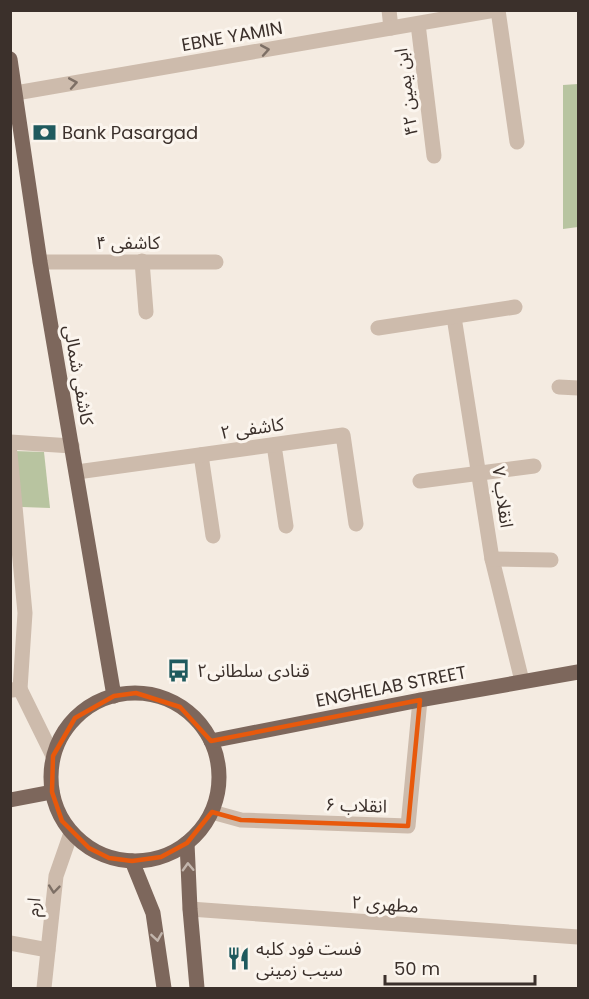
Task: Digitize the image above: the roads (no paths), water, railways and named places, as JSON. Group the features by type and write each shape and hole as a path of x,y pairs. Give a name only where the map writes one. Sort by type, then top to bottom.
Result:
{"main road":[{"name":"کاشفی شمالی","path":"10,59 13,94 40,262 114,696"},
{"name":"ENGHELAB STREET","path":"211,741 420,699 579,672"},
{"path":"136,693 159,697 180,706 198,722 211,741 218,764 218,788 212,812 188,843 161,857 132,861 110,858 88,848 71,833 62,821 52,792 50,774 53,756 61,736 75,718 93,704 114,696 136,693"},
{"path":"10,800 52,792"},
{"path":"188,843 190,909 197,988"},
{"path":"132,861 153,913 164,988"}],"street":[{"path":"389,10 391,28"},
{"path":"497,10 517,142"},
{"name":"EBNE YAMIN","path":"13,94 497,10"},
{"name":"ابن یمین ۴۲","path":"418,24 434,156"},
{"path":"142,261 146,312"},
{"name":"کاشفی ۴","path":"40,262 216,262"},
{"path":"378,328 515,307"},
{"name":"انقلاب ۷","path":"454,316 492,559 522,681"},
{"path":"559,387 579,388"},
{"name":"کاشفی ۲","path":"77,472 343,435 356,524"},
{"path":"10,442 72,446"},
{"path":"274,445 286,526"},
{"path":"10,453 18,614 15,690 53,756"},
{"path":"201,455 213,536"},
{"path":"420,481 534,466"},
{"path":"492,559 551,560"},
{"name":"انقلاب ۶","path":"212,812 242,820 408,826 420,699"},
{"name":"ارم","path":"44,988 56,876 71,833"},
{"name":"مطهری ۲","path":"190,909 579,937"},
{"path":"10,943 48,950"}],"place":[{"name":"Bank Pasargad","path":"44,132"},
{"name":"قنادی سلطانی۲","path":"179,670"},
{"name":"فست فود کلبه سیب زمینی","path":"238,958"}]}
